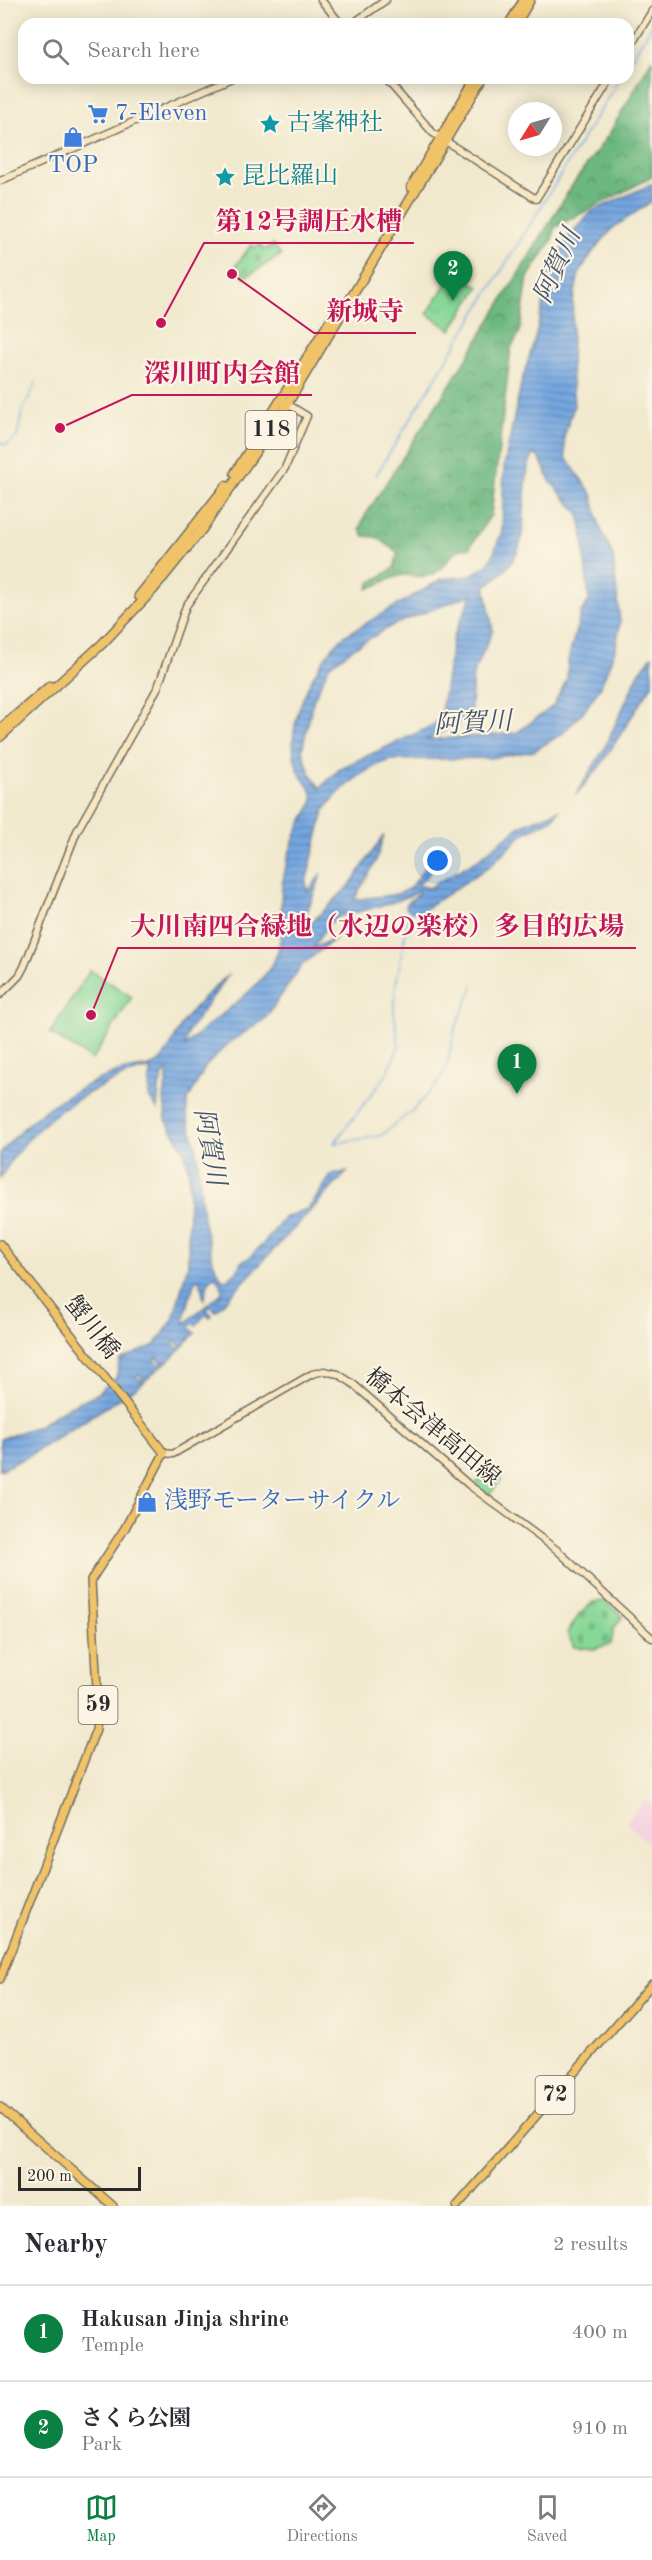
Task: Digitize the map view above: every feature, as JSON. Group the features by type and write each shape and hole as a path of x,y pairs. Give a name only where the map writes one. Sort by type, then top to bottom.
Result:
{"highway":[{"path":"513,18 524,0"},
{"path":"520,18 530,0"},
{"name":"118","path":"0,737 79,666 153,590 217,508 284,402 442,140 473,84"},
{"name":"118","path":"442,140 479,84"},
{"name":"118","path":"0,729 81,657 144,591 231,479 284,402"}],"main road":[{"name":"蟹川橋","path":"0,1244 164,1453"},
{"name":"59","path":"0,1979 96,1729 98,1708 91,1580 125,1528 164,1453"},
{"name":"72","path":"457,2206 652,1984"},
{"path":"0,2107 113,2206"}],"street":[{"path":"321,0 335,18"},
{"path":"360,18 386,0"},
{"path":"634,40 652,11"},
{"path":"0,181 218,84"},
{"path":"391,84 442,140 536,199 607,84"},
{"path":"0,995 19,976 77,831 158,687 186,606 285,468 307,416 284,402"},
{"name":"橋本会津高田線","path":"164,1453 173,1454 312,1374 324,1371 338,1374 378,1405 469,1485 557,1550 652,1638"}],"shaded area":[{"path":"644,1800 652,1803 652,1846 626,1823"}],"green space":[{"path":"652,59 652,177 555,227 552,240 528,277 520,332 511,348 491,515 469,548 457,551 438,571 426,576 400,576 368,589 370,583 394,568 398,553 377,537 364,536 360,529 363,519 467,358 573,184 609,134"},
{"path":"252,244 254,248 259,244 264,250 273,244 281,255 244,278 236,265"},
{"path":"454,271 479,287 451,330 427,314"},
{"path":"90,970 132,997 92,1060 50,1033"},
{"path":"498,1469 502,1473 500,1482 488,1496 475,1487 481,1476"},
{"path":"606,1601 623,1616 614,1628 611,1644 594,1649 574,1647 567,1633 579,1615 593,1602"}],"water":[{"name":"阿賀川","path":"652,184 652,201 612,229 592,253 579,274 573,301 571,366 574,406 564,437 566,458 592,494 600,527 613,556 620,622 616,647 601,686 585,710 562,734 534,751 491,758 391,760 363,773 345,787 324,811 306,882 308,892 322,873 301,928 301,937 307,927 350,885 384,835 376,861 354,900 403,892 417,880 433,852 434,868 418,885 429,888 477,860 522,825 559,810 554,818 523,834 491,865 422,911 412,912 405,905 419,893 418,891 390,903 337,918 325,929 313,948 336,938 302,965 265,1019 229,1043 206,1066 187,1102 187,1116 197,1150 203,1219 213,1262 222,1279 226,1280 237,1271 241,1262 249,1258 263,1244 285,1217 307,1209 332,1174 347,1172 216,1311 210,1306 207,1310 212,1315 210,1317 206,1314 196,1325 193,1323 189,1327 195,1333 181,1348 176,1341 173,1344 180,1350 163,1365 158,1357 155,1360 161,1366 144,1382 139,1373 136,1376 143,1383 27,1457 0,1470 0,1439 38,1426 70,1406 95,1395 116,1378 120,1360 155,1345 173,1320 188,1264 189,1172 184,1150 166,1120 164,1098 168,1070 160,1083 157,1109 149,1097 150,1069 140,1070 78,1099 42,1125 12,1159 0,1179 0,1154 25,1127 68,1095 118,1072 154,1065 167,1052 192,1010 229,974 189,1030 184,1047 249,992 271,967 279,945 282,890 287,861 298,829 313,800 312,793 299,772 294,755 297,718 311,680 332,648 344,636 442,579 469,576 486,566 492,558 502,531 504,466 521,384 536,335 550,273 569,236 592,211","holes":["534,454 540,459 550,481 579,514 582,527 589,601 581,612 568,660 567,679 553,706 516,733 425,740 457,725 471,709 473,674 493,631 485,586 510,564 516,553 523,530 528,469","472,594 453,638 440,719 430,727 341,768 320,788 310,773 302,750 313,701 329,666 393,625","215,1275 222,1293 185,1323 184,1318 195,1280 200,1280 204,1301 208,1283"]},
{"path":"652,656 652,685 600,766 576,795 604,749 639,673"}],"waterway":[{"path":"634,54 652,25"},
{"path":"376,475 616,84"},
{"path":"0,443 6,445 17,437 22,412 36,383"},
{"path":"334,1143 387,1074 399,1046 394,1013 395,989 410,909"},
{"path":"335,1143 380,1136 413,1110 438,1083 446,1069 455,1029 473,987"}],"place":[{"name":"7-Eleven","path":"98,114"},
{"name":"古峯神社","path":"270,124"},
{"name":"TOP","path":"73,137"},
{"name":"昆比羅山","path":"225,177"},
{"name":"新城寺","path":"232,274"},
{"name":"さくら公園","path":"453,301"},
{"name":"第12号調圧水槽","path":"161,323"},
{"name":"深川町内会館","path":"60,428"},
{"name":"大川南四合緑地（水辺の楽校）多目的広場","path":"91,1015"},
{"name":"Hakusan Jinja shrine","path":"517,1094"},
{"name":"浅野モーターサイクル","path":"147,1502"}]}
